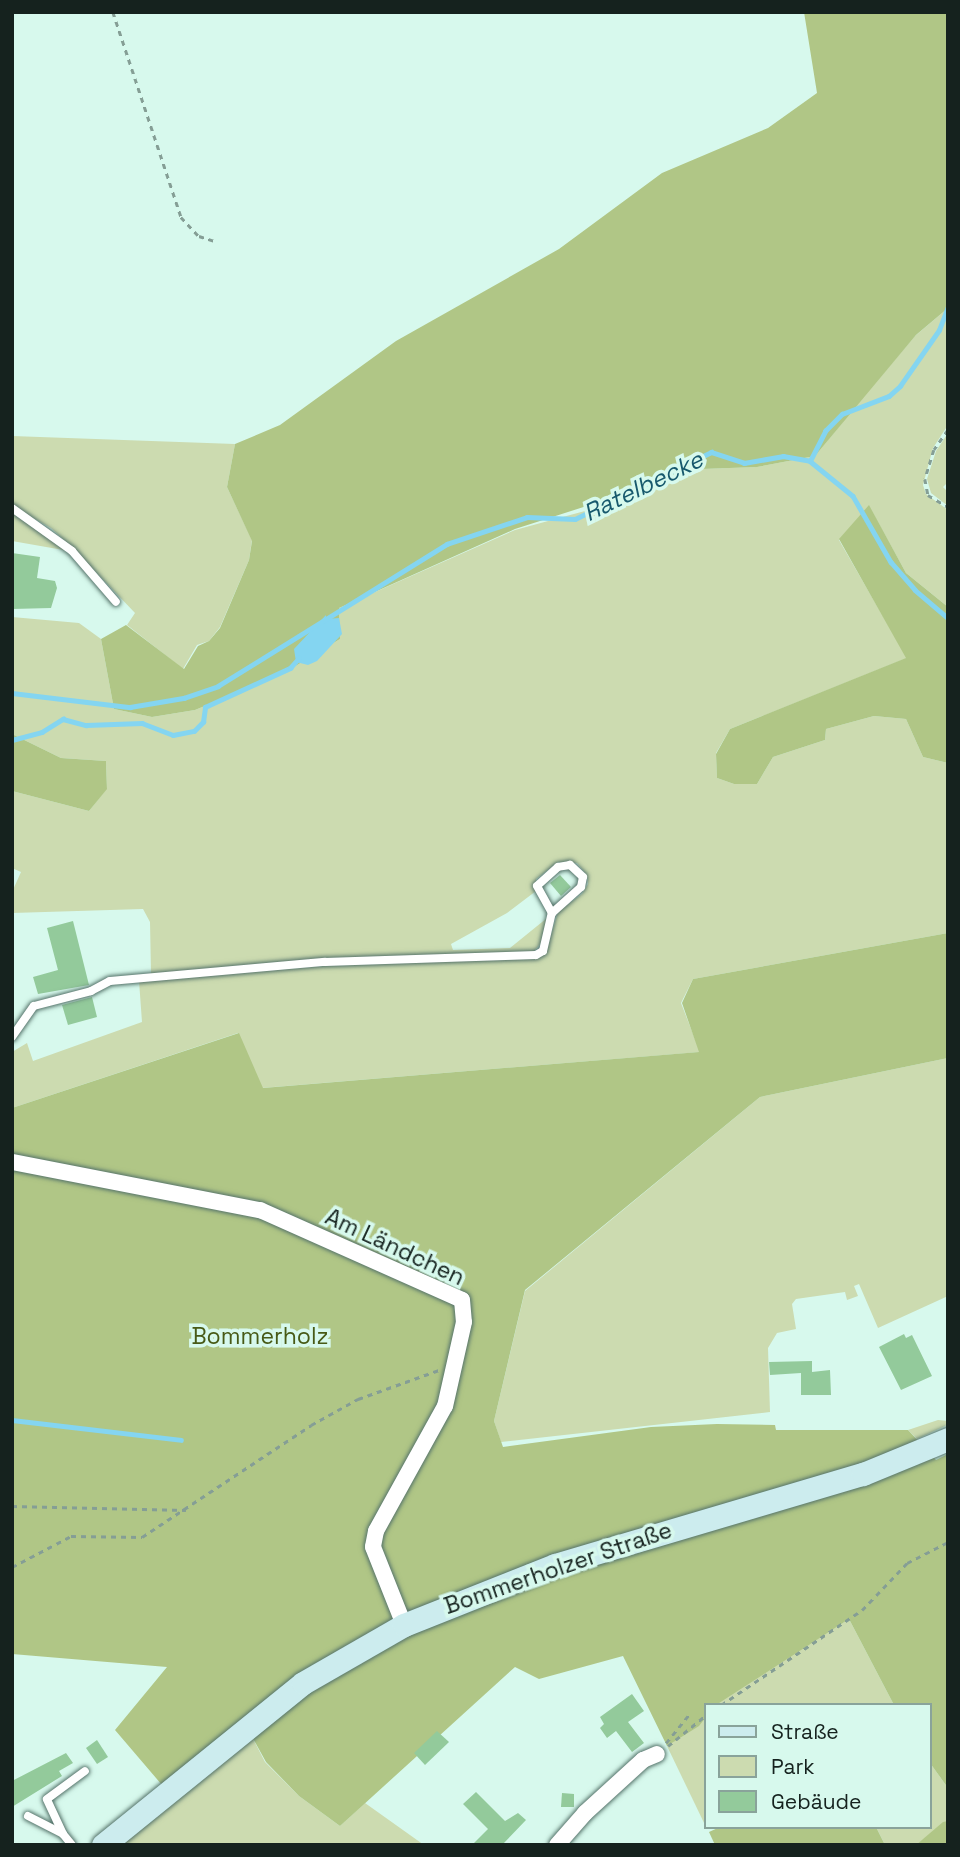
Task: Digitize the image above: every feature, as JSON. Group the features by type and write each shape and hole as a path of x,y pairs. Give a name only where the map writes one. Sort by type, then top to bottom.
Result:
{"main road":[{"name":"Bommerholzer Straße","path":"103,1845 303,1683 404,1625 522,1576 863,1474 948,1438"}],"street":[{"name":"Am Ländchen","path":"12,1163 229,1201 424,1281 462,1300 464,1322 445,1406 425,1436 376,1531 373,1547 404,1625"},
{"path":"557,1845 594,1804 643,1760 657,1754"}],"lane":[{"path":"12,508 72,551 116,602"},
{"path":"12,1037 34,1006 91,991 110,981 325,962 536,955 543,951 552,913 581,887 583,877 569,865 558,867 537,886 552,913"},
{"path":"72,1845 63,1834 47,1799 85,1771"},
{"path":"28,1816 63,1834"}],"path":[{"path":"113,12 180,217 199,236 214,241"},
{"path":"948,430 934,450 925,479 928,495 948,507"},
{"path":"12,1567 71,1536 142,1537 310,1426 358,1399 453,1365"},
{"path":"12,1506 186,1510"},
{"path":"723,1703 862,1610 907,1563 948,1542"},
{"path":"657,1754 690,1713"},
{"path":"657,1754 704,1717"}],"green space":[{"path":"804,12 948,12 948,308 916,335 815,456 757,467 702,469 515,529 339,608 340,639 284,673 195,710 152,717 114,709 101,639 126,625 184,669 198,646 209,641 220,628 249,560 252,541 227,487 235,444 280,425 396,341 559,249 662,173 768,128 817,93"},
{"path":"948,308 948,425 933,448 923,485 926,494 948,510 948,607 906,573 869,506 839,540 907,658 730,729 716,753 717,778 734,784 757,784 773,757 825,740 826,729 874,716 906,719 923,757 948,763 948,933 693,979 681,1003 700,1052 262,1088 238,1033 12,1108 12,1052 27,1043 33,1061 142,1022 139,981 326,966 537,958 548,946 558,912 582,894 588,884 587,875 577,863 558,862 536,879 536,891 507,913 451,944 453,950 510,948 547,918 541,943 533,952 151,974 150,922 143,909 12,913 12,892 21,872 12,868 12,791 89,811 107,788 106,761 61,758 12,734 12,617 79,623 101,639 114,709 152,717 195,710 284,673 340,639 339,608 515,530 629,499 702,469 757,467 815,456 843,422 842,414 852,410 915,336"},
{"path":"948,433 948,482 943,487 948,492 948,506 931,493 927,479 936,451"},
{"path":"12,436 235,444 227,487 252,540 249,560 220,627 209,641 197,645 183,669 127,625 135,613 75,550 51,528 12,506"},
{"path":"869,505 906,573 948,607 948,763 923,757 906,719 874,716 826,729 825,740 773,757 757,784 734,784 717,778 716,754 730,729 906,658 839,539"},
{"path":"12,512 69,551 12,541"},
{"path":"12,734 61,758 106,761 107,789 89,811 12,791"},
{"name":"Bommerholz","path":"948,933 948,1058 760,1097 525,1290 494,1421 503,1447 651,1427 717,1424 775,1425 776,1430 908,1430 936,1460 948,1454 948,1788 932,1766 932,1703 893,1703 849,1619 719,1703 704,1703 704,1720 699,1726 667,1746 623,1656 539,1679 515,1667 340,1826 299,1796 266,1762 245,1724 162,1785 115,1730 167,1667 12,1654 12,1108 239,1033 263,1088 699,1052 682,1003 693,979"},
{"path":"948,1058 948,1296 878,1328 859,1284 854,1286 858,1296 847,1300 845,1292 796,1299 792,1304 796,1329 777,1333 768,1348 770,1412 501,1442 494,1421 525,1291 760,1097"},
{"path":"938,1420 948,1421 947,1425 917,1439 908,1430"},
{"path":"849,1619 893,1703 718,1703"},
{"path":"704,1718 704,1823 667,1746"},
{"path":"252,1737 265,1762 299,1796 340,1826 365,1803 424,1845 119,1845"},
{"path":"932,1766 948,1788 948,1821 916,1845 885,1845 877,1829 932,1829"},
{"path":"948,1821 948,1845 916,1845 943,1822"},
{"path":"716,1829 877,1829 885,1845 715,1845 709,1832"}],"water":[{"path":"326,615 326,619 339,618 342,634 317,661 308,665 296,662 294,649"}],"building":[{"path":"12,553 40,557 37,578 55,581 57,588 51,608 12,609"},
{"path":"560,875 571,887 561,896 550,883"},
{"path":"73,921 89,985 38,994 33,977 58,970 47,928"},
{"path":"92,997 97,1017 68,1025 62,1005"},
{"path":"904,1334 906,1338 912,1335 932,1376 901,1390 879,1347"},
{"path":"812,1361 812,1372 830,1370 831,1395 801,1395 801,1373 770,1375 769,1362"},
{"path":"632,1694 644,1711 628,1722 644,1743 632,1752 616,1731 607,1738 600,1728 604,1724 600,1717"},
{"path":"437,1731 449,1742 425,1765 414,1753"},
{"path":"97,1740 108,1757 97,1764 86,1748"},
{"path":"66,1753 73,1763 59,1771 62,1776 12,1807 12,1781"},
{"path":"476,1792 505,1821 518,1813 526,1820 502,1845 472,1845 488,1829 463,1804"},
{"path":"562,1793 574,1794 574,1807 561,1807"}],"waterway":[{"name":"Ratelbecke","path":"12,693 130,707 184,698 218,686 447,544 527,517 575,519 711,452 744,463 783,456 810,461 825,431 842,414 889,396 900,386 939,330 948,307"},
{"path":"810,461 853,496 891,562 915,590 948,618"},
{"name":"Ratelbecke","path":"12,740 42,732 63,719 86,725 142,723 173,735 194,731 203,722 205,707 290,668 299,658"},
{"path":"12,1420 181,1440"}]}
